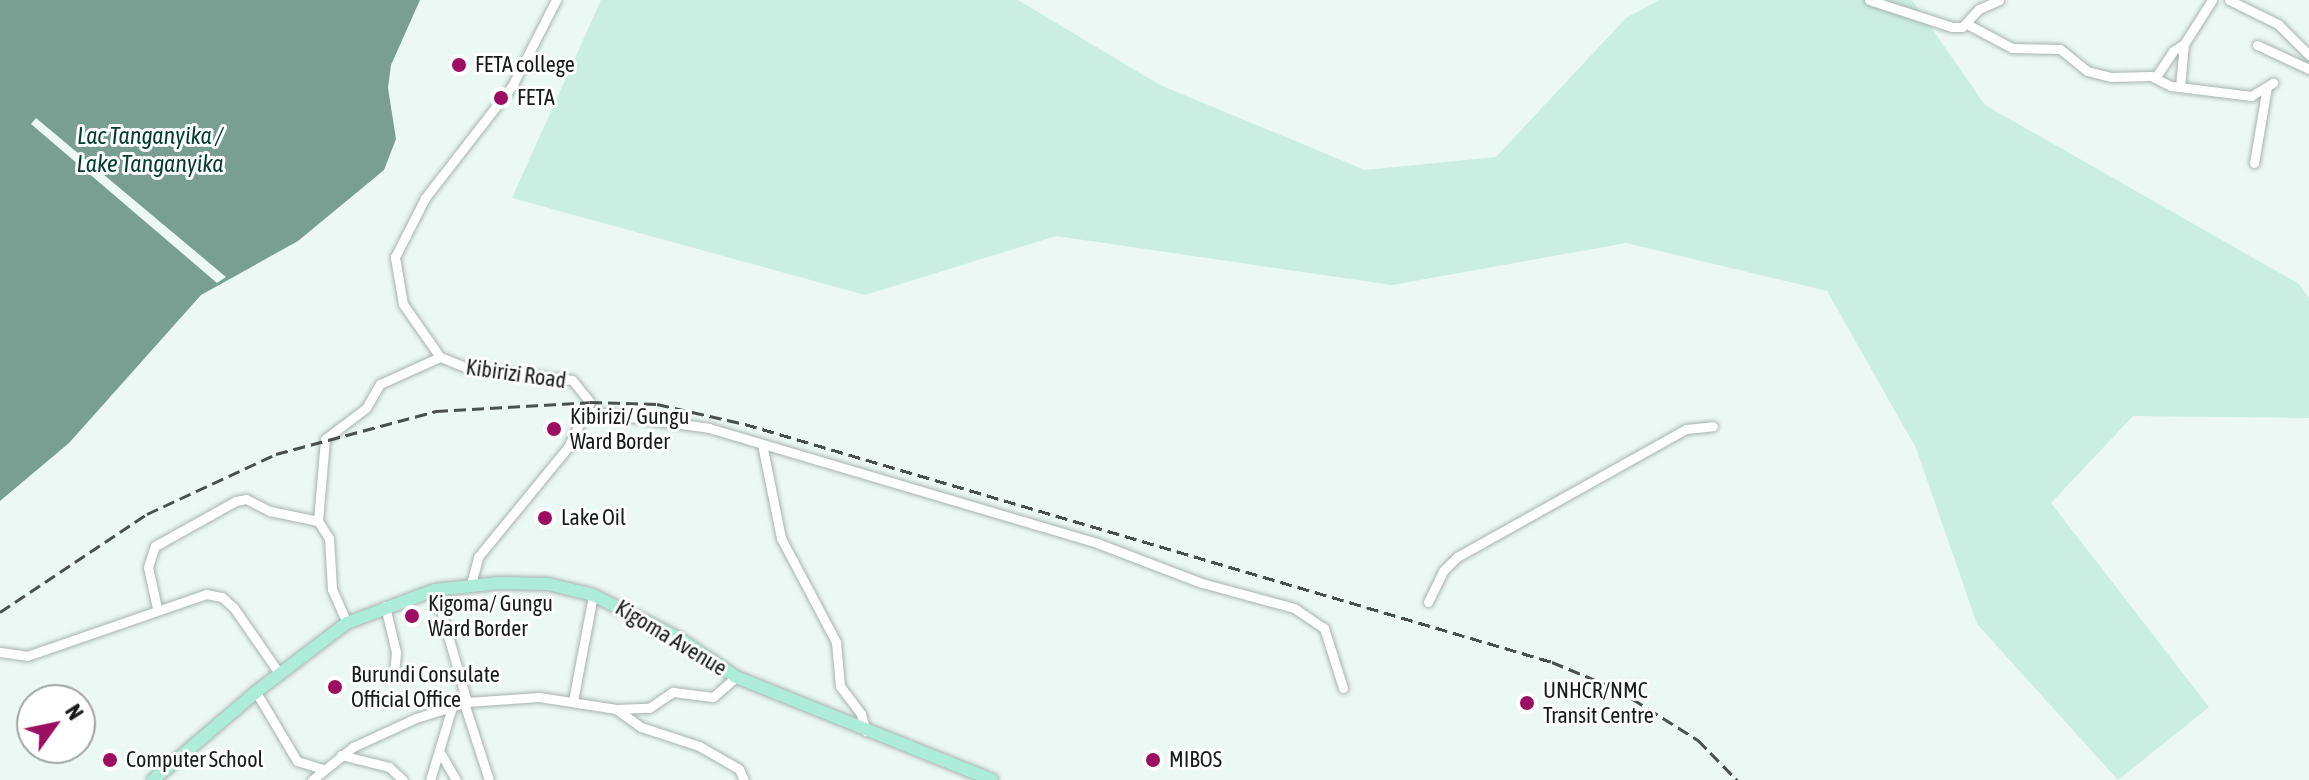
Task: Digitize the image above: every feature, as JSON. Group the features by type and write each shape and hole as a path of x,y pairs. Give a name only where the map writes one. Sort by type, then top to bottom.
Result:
{"main road":[{"name":"Kigoma Avenue","path":"153,780 279,673 347,623 385,606 435,590 471,584 548,584 593,595 677,637 736,677 866,732 992,780"}],"street":[{"name":"Kibirizi Road","path":"471,584 478,557 555,466 587,411 587,396 572,380 465,367 440,357 412,322 395,273 400,242 425,198 505,96 556,0"},
{"path":"1869,0 1952,27 1967,24 2012,48 2060,49 2101,75 2155,78 2180,87 2251,96 2263,107"},
{"path":"1967,24 1979,9 1999,0"},
{"path":"2155,78 2173,51 2184,44 2212,0"},
{"path":"2229,0 2278,24 2309,55"},
{"path":"2180,87 2184,44"},
{"path":"2257,45 2309,69"},
{"path":"2251,96 2270,85 2263,107 2254,163"},
{"path":"347,623 332,589 329,538 318,521 325,439 366,408 380,384 440,357"},
{"path":"587,411 688,424 762,444 1097,543 1202,583 1308,614 1333,645 1343,688"},
{"path":"1428,602 1443,571 1457,557 1682,431 1713,426"},
{"path":"762,444 781,538 836,642 840,686 861,714 866,732"},
{"path":"157,608 148,567 155,546 236,501 246,499 270,511 318,521"},
{"path":"435,590 489,780"},
{"path":"0,652 27,656 157,608 206,594 222,597 279,673"},
{"path":"573,701 593,595"},
{"path":"385,606 396,652 394,677"},
{"path":"312,780 341,755 416,718 465,703 539,697 616,709 649,708 673,692 713,697 736,677"},
{"path":"256,692 297,761 324,769"},
{"path":"430,780 441,754 452,707"},
{"path":"616,709 641,727 699,746 739,769 744,780"},
{"path":"441,754 456,780"},
{"path":"341,755 389,767 403,780"}],"shaded area":[{"path":"601,0 1018,0 1160,85 1365,170 1496,157 1626,18 1659,0 1912,0 1985,105 2299,284 2309,298 2309,418 2133,416 2051,503 2209,707 2118,780 1977,624 1916,448 1827,291 1626,243 1392,285 1056,236 865,295 512,198"}],"water":[{"name":"Lac Tanganyika / Lake Tanganyika","path":"0,0 420,0 391,65 388,88 396,139 384,170 298,241 201,295 69,443 0,501"}],"pier":[{"path":"36,118 226,277 217,283 31,124"}],"railway":[{"path":"0,612 147,514 276,454 436,411 590,402 657,404 745,424 1552,662 1617,689 1698,740 1737,780"}],"place":[{"name":"FETA college","path":"459,65"},
{"name":"FETA","path":"501,98"},
{"name":"Kibirizi/ Gungu Ward Border","path":"554,429"},
{"name":"Lake Oil","path":"545,518"},
{"name":"Kigoma/ Gungu Ward Border","path":"412,616"},
{"name":"Burundi Consulate Official Office","path":"335,687"},
{"name":"UNHCR/NMC Transit Centre","path":"1527,703"},
{"name":"Computer School","path":"110,760"},
{"name":"MIBOS","path":"1153,760"}]}
